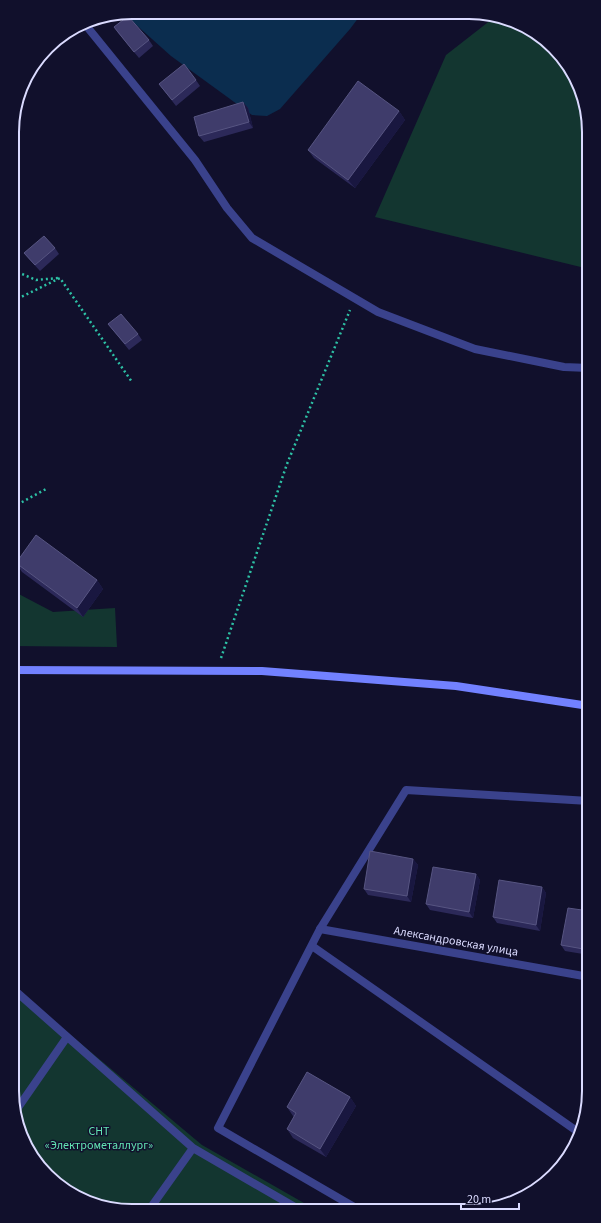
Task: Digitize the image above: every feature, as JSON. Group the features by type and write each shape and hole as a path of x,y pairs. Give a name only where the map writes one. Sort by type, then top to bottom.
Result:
{"street":[{"path":"88,28 195,160 227,208 252,238 378,312 475,349 564,367 582,368"},
{"path":"19,670 262,671 456,686 582,705"},
{"path":"349,1204 218,1128 320,929 406,790 582,801"},
{"name":"Александровская улица","path":"320,929 582,976"},
{"path":"312,946 575,1130"},
{"path":"19,994 193,1148 290,1204"},
{"path":"20,1105 67,1037"},
{"path":"153,1204 193,1148"}],"path":[{"path":"19,273 36,280 60,278"},
{"path":"19,298 60,278"},
{"path":"60,278 132,382"},
{"path":"217,671 287,464 355,299"},
{"path":"19,504 46,489"}],"green space":[{"path":"490,21 506,25 532,38 554,57 563,69 576,95 582,124 582,267 375,217 446,55"},
{"path":"19,594 53,612 115,608 117,647 19,646"},
{"name":"СНТ «Электрометаллург»","path":"19,992 202,1145 306,1204 117,1203 102,1200 89,1195 75,1189 63,1181 52,1171 38,1154 25,1128 21,1113 19,1099"}],"water":[{"path":"130,19 358,19 280,109 267,116 252,115 171,56"}],"building":[{"path":"124,19 131,19 149,40 134,52 114,27"},
{"path":"184,64 196,80 172,100 159,84"},
{"path":"358,81 399,111 348,180 308,150"},
{"path":"243,102 249,122 199,136 194,117"},
{"path":"44,236 55,248 35,265 24,253"},
{"path":"121,314 138,334 125,344 108,324"},
{"path":"36,535 97,580 77,608 19,565 19,559"},
{"path":"370,851 413,859 407,896 364,889"},
{"path":"433,867 476,874 469,912 426,904"},
{"path":"499,880 542,887 536,925 493,917"},
{"path":"568,908 582,910 582,949 561,945"},
{"path":"307,1072 350,1097 320,1149 287,1129 296,1113 287,1107"}]}
